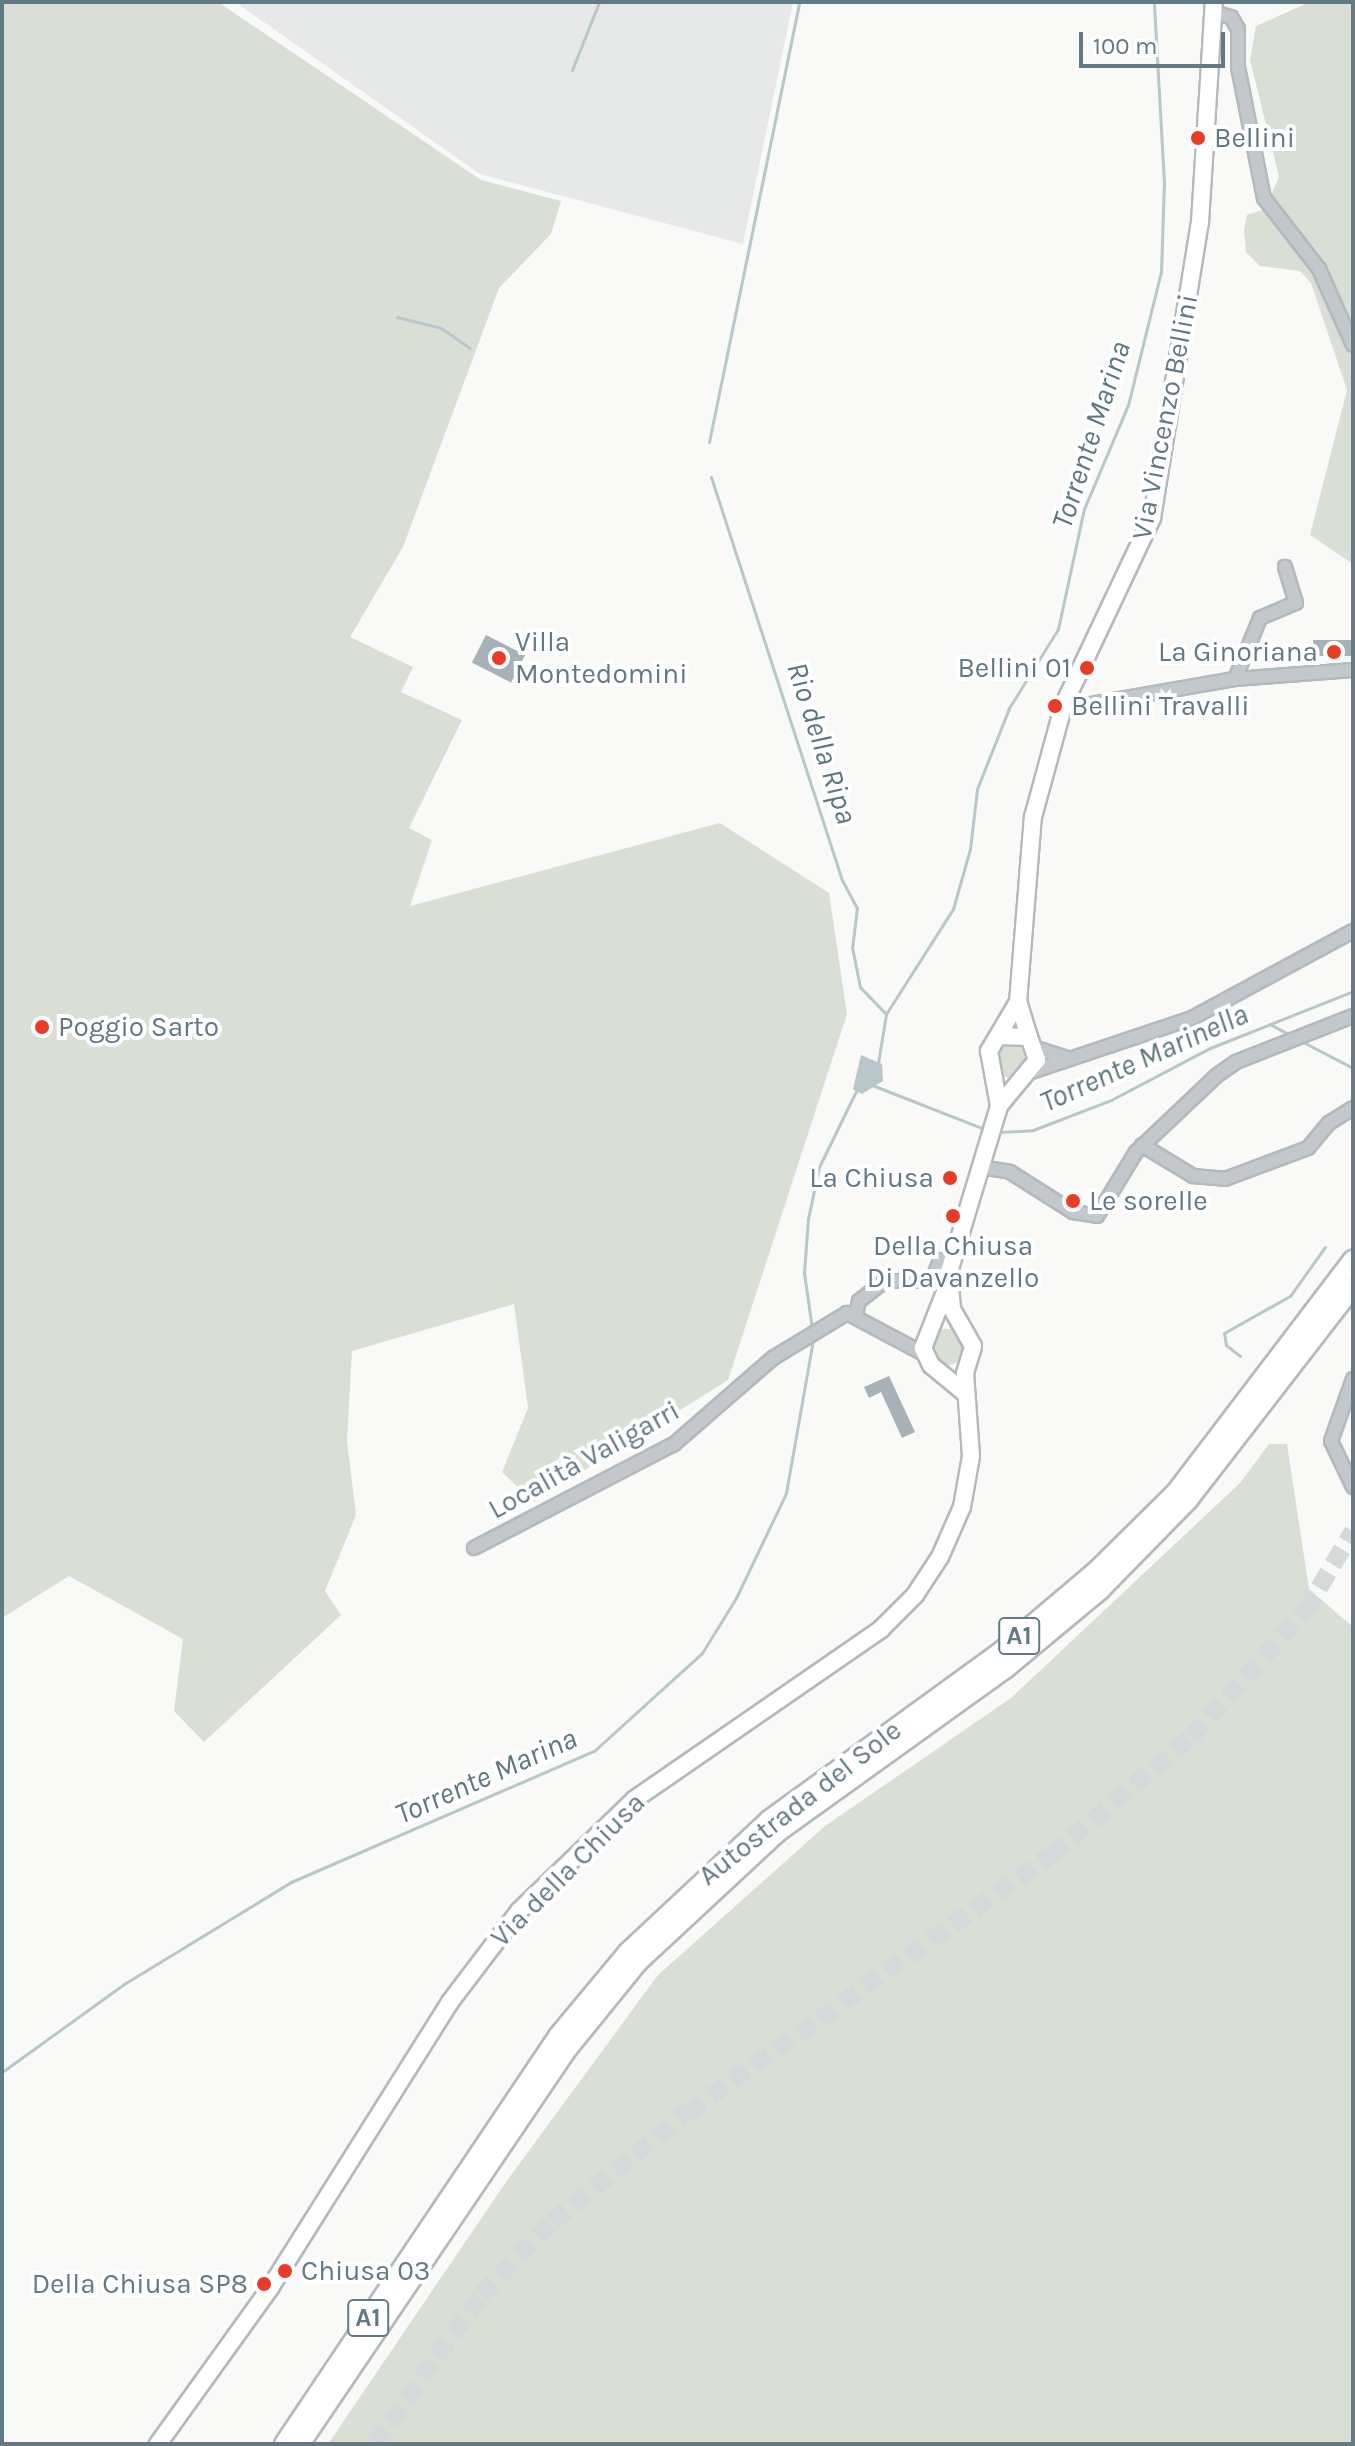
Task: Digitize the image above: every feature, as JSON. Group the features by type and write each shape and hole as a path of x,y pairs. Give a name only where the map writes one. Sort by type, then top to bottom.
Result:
{"highway":[{"name":"Autostrada del Sole","path":"300,2444 558,2036 769,1820 999,1653 1095,1572 1176,1492 1353,1260"},
{"name":"Autostrada del Sole","path":"633,1957 778,1832 1005,1669 1100,1590 1189,1499 1353,1287"},
{"name":"Autostrada del Sole","path":"284,2444 459,2196"}],"main road":[{"name":"Via Vincenzo Bellini","path":"1032,1042 1018,1002 1033,817 1064,704 1152,518 1200,222 1213,7"},
{"name":"Via Vincenzo Bellini","path":"999,1036 1018,1002"},
{"path":"999,1036 1032,1042"},
{"name":"Via della Chiusa","path":"998,1111 989,1051 999,1036"},
{"name":"Via della Chiusa","path":"924,1354 928,1332 948,1285 952,1260 986,1145 998,1111 1026,1075 1032,1042"},
{"path":"993,1070 1002,1078 1026,1075"},
{"name":"Via della Chiusa","path":"158,2444 270,2288 450,2002 519,1911 635,1799 881,1629 915,1595 962,1507 971,1456 965,1393 966,1364 973,1346 960,1325 948,1285"},
{"path":"928,1332 947,1322 960,1325"},
{"path":"924,1354 965,1393"},
{"path":"943,1371 966,1364"}],"street":[{"path":"1213,7 1231,17 1238,29 1238,67 1264,198 1319,269 1353,345"},
{"path":"1235,679 1260,618 1296,603 1285,567"},
{"path":"1064,704 1074,707 1235,679 1353,670"},
{"path":"1026,1075 1192,1018 1353,931"},
{"path":"980,1167 1010,1172 1073,1212 1097,1216 1142,1145 1236,1062 1353,1016"},
{"path":"1032,1042 1072,1059"},
{"path":"1142,1145 1193,1176 1225,1179 1308,1148 1329,1123 1353,1108"},
{"path":"924,1354 907,1341 856,1315 859,1301 885,1281 932,1281 940,1260 952,1260"},
{"name":"Località Valigarri","path":"474,1548 674,1444 787,1349 840,1316 856,1315"},
{"path":"907,1341 928,1332"},
{"path":"1353,1379 1331,1441 1353,1487"}],"shaded area":[{"path":"2,2 218,2 481,180 561,201 551,234 499,288 403,547 350,637 413,667 401,692 462,720 409,828 432,840 410,906 720,823 829,893 847,1014 728,1380 534,1502 502,1472 528,1408 514,1304 352,1351 347,1441 356,1515 325,1591 341,1615 204,1742 174,1711 183,1639 69,1576 2,1618"},
{"path":"235,2 793,2 743,244 480,174"},
{"path":"1310,2 1353,2 1353,564 1310,535 1347,390 1311,283 1300,271 1260,266 1246,252 1244,231 1247,215 1265,209 1279,177 1250,60 1256,26"},
{"path":"999,1036 1036,1048 1015,1080 997,1074 991,1045"},
{"path":"861,1055 882,1064 883,1081 862,1094 853,1089"},
{"path":"947,1329 960,1334 965,1347 960,1360 947,1365 934,1360 929,1347 934,1334"},
{"path":"1269,1444 1287,1444 1309,1589 1353,1627 1353,2444 328,2444 506,2182 658,1975 825,1826 1011,1698 1240,1483"}],"building":[{"name":"Villa Montedomini","path":"486,635 525,655 511,683 472,663"},
{"name":"La Ginoriana","path":"1313,640 1353,640 1353,656 1313,656"},
{"path":"889,1376 915,1432 902,1438 881,1392 869,1398 864,1387"}],"waterway":[{"path":"572,70 599,2"},
{"name":"Rio della Ripa","path":"709,442 799,2"},
{"name":"Torrente Marina","path":"878,1063 886,1014 953,909 970,849 977,789 1009,708 1058,629 1084,509 1128,405 1161,272 1164,183 1154,2"},
{"path":"397,317 441,328 470,348"},
{"name":"Rio della Ripa","path":"711,477 842,880 857,908 852,947 860,987 886,1014"},
{"name":"Torrente Marinella","path":"999,1132 1033,1130 1111,1100 1210,1048 1353,991"},
{"path":"1270,1024 1288,1034"},
{"path":"1303,1042 1353,1068"},
{"name":"Torrente Marinella","path":"872,1085 987,1130"},
{"name":"Torrente Marina","path":"812,1329 804,1273 808,1219 819,1167 858,1087"},
{"path":"1240,1356 1226,1345 1224,1333 1290,1296 1325,1247"},
{"name":"Torrente Marina","path":"2,2072 124,1984 291,1882 594,1751 702,1653 736,1598 786,1493 813,1340"}],"tunnel":[{"path":"375,2444 481,2295 552,2222 688,2112 1051,1855 1191,1737 1305,1611 1353,1531"}],"place":[{"name":"Bellini","path":"1198,138"},
{"name":"La Ginoriana","path":"1334,652"},
{"name":"Villa Montedomini","path":"499,658"},
{"name":"Bellini 01","path":"1087,668"},
{"name":"Bellini Travalli","path":"1055,706"},
{"name":"Poggio Sarto","path":"42,1027"},
{"name":"La Chiusa","path":"950,1178"},
{"name":"Le sorelle","path":"1073,1201"},
{"name":"Della Chiusa Di Davanzello","path":"953,1216"},
{"name":"Chiusa 03","path":"285,2271"},
{"name":"Della Chiusa SP8","path":"264,2284"}]}
